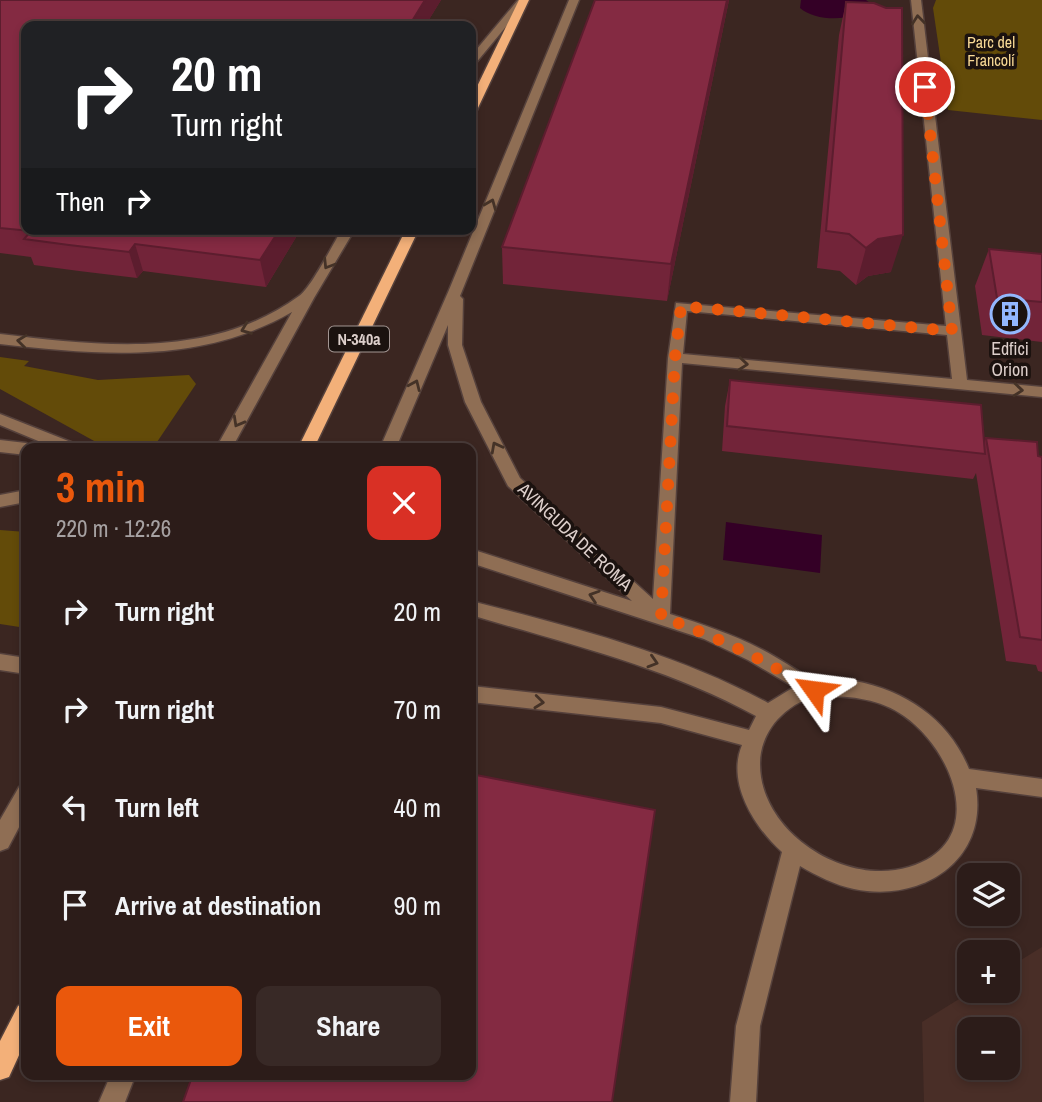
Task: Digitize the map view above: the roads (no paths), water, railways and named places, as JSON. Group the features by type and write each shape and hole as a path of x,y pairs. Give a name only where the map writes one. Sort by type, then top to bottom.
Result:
{"main road":[{"path":"476,100 524,0"},
{"name":"N-340a","path":"308,443 410,235"},
{"path":"0,1068 21,1024"}],"street":[{"path":"476,56 524,0"},
{"name":"AVINGUDA DE ROMA","path":"390,443 456,290 574,0"},
{"path":"916,0 960,385"},
{"path":"227,443 306,298 345,235"},
{"name":"AVINGUDA DE ROMA","path":"456,290 455,345 473,402 514,482 661,617"},
{"path":"0,339 139,352 174,349 252,327 306,298"},
{"path":"661,617 675,358 681,306 952,331"},
{"path":"675,358 1042,392"},
{"path":"0,419 58,443"},
{"path":"0,446 21,448"},
{"path":"0,487 21,489"},
{"path":"0,501 21,497"},
{"path":"476,558 710,634 755,655 814,690"},
{"path":"476,610 677,670 730,690 769,713"},
{"path":"0,662 21,665"},
{"path":"852,688 895,701 912,710 934,729 952,751 964,778 968,811 960,839 940,862 911,878 872,882 852,879 818,866 793,850 773,831 755,803 747,765 751,739 769,713 780,703 814,690 852,688"},
{"path":"476,695 661,715 751,739"},
{"path":"964,778 1013,782 1042,788"},
{"path":"0,841 21,803"},
{"path":"743,1102 748,1026 793,850"},
{"path":"112,1102 121,1080"}],"place":[{"name":"Edfici Orion","path":"1010,314"}],"park label":[{"name":"Parc del Francolí","path":"991,51"}]}
